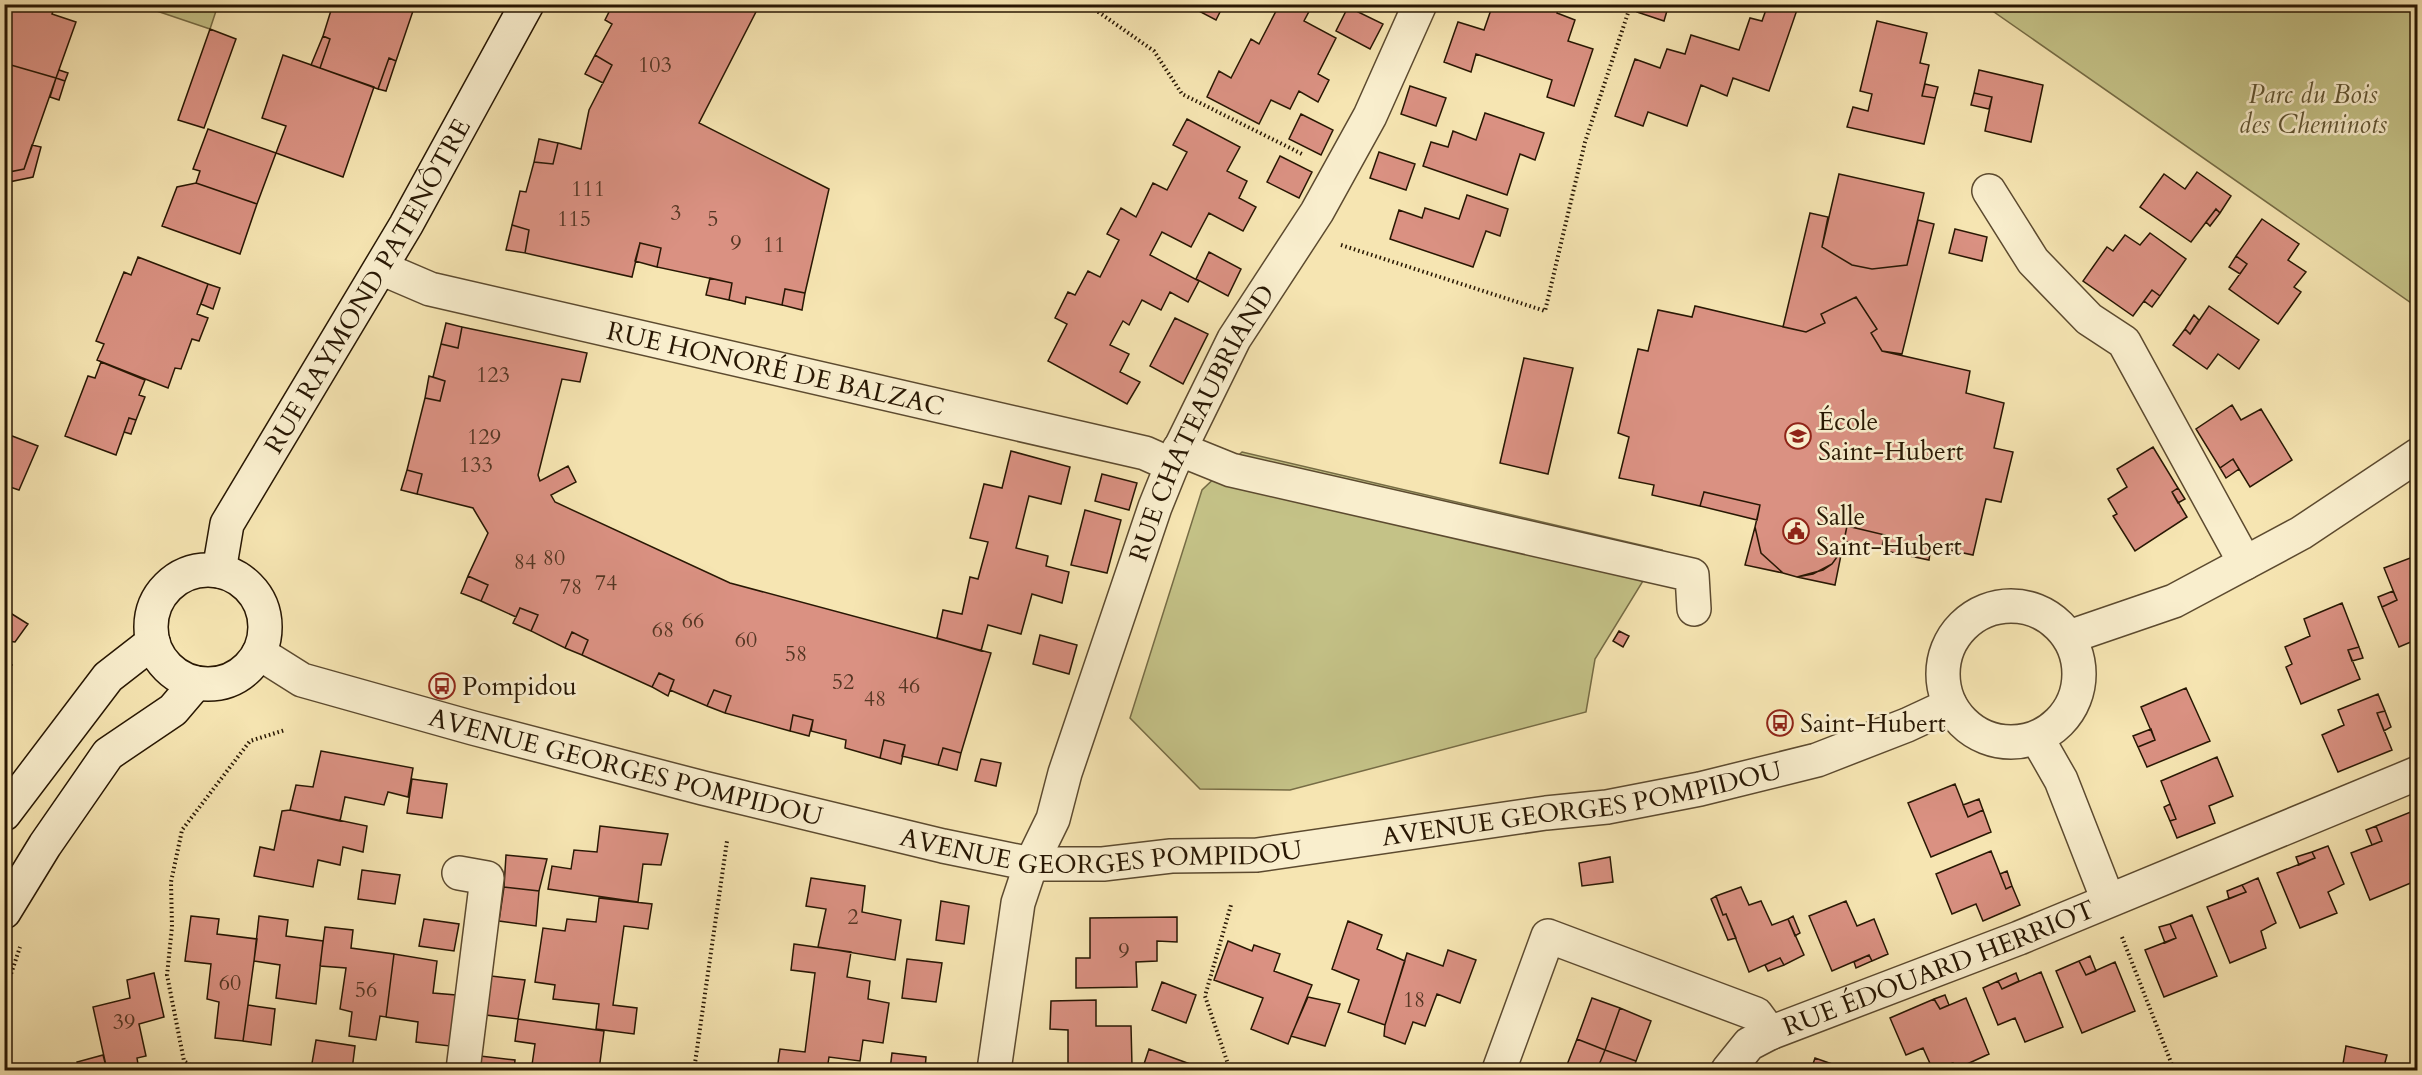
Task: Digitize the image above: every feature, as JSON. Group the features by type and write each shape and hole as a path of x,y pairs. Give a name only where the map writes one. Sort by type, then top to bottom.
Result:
{"street":[{"name":"RUE RAYMOND PATENÔTRE","path":"219,571 228,524 381,268 527,4"},
{"name":"RUE CHATEAUBRIAND","path":"994,1071 1018,903 1031,864 1053,819 1065,773 1155,507 1175,457 1234,339 1303,233 1370,116 1420,4"},
{"path":"1989,191 2033,261 2089,319 2124,342 2245,563"},
{"name":"RUE HONORÉ DE BALZAC","path":"381,268 430,289 1145,453 1175,457 1692,575 1694,609"},
{"path":"2069,636 2174,601 2301,533 2418,455"},
{"path":"219,571 237,578 252,591 261,607 265,626 264,640 259,653 248,668 232,679 214,684 196,683 182,678 159,656 153,642 151,625 154,609 161,594 172,582 187,574 219,571"},
{"path":"2007,605 2026,607 2046,614 2069,636 2077,653 2080,671 2079,689 2063,718 2056,726 2037,738 2017,742 1997,741 1978,734 1962,722 1950,705 1944,688 1942,669 1955,634 1969,619 1987,609 2007,605"},
{"path":"5,821 74,720 108,677 153,642"},
{"name":"AVENUE GEORGES POMPIDOU","path":"259,653 302,680 473,728 703,788 943,846 1031,864 1103,864 1171,856 1257,855 1546,813 1606,807 1700,789 1816,760 1907,725 1950,705"},
{"path":"4,912 45,845 108,754 173,710 196,683"},
{"name":"RUE ÉDOUARD HERRIOT","path":"2037,738 2061,780 2108,900"},
{"name":"RUE ÉDOUARD HERRIOT","path":"1728,1071 1749,1044 1770,1033 2019,938 2418,773"},
{"path":"459,873 487,878 463,1071"},
{"path":"1499,1071 1548,936 1756,1014 1770,1033"}],"path":[{"path":"1087,4 1154,51 1182,94 1338,173"},
{"path":"1303,233 1545,311 1585,142 1631,4"},
{"path":"198,1071 184,1061 167,975 172,927 171,882 183,830 250,741 285,730"},
{"path":"694,1071 727,841"},
{"path":"2108,900 2174,1071"},
{"path":"1230,1071 1205,996 1231,905"},
{"path":"4,995 21,944"}],"green space":[{"path":"139,5 218,5 210,29"},
{"name":"Parc du Bois des Cheminots","path":"1984,5 2417,5 2417,307"},
{"path":"1242,452 1662,550 1595,659 1586,712 1290,790 1200,789 1130,718 1202,490"}],"building":[{"path":"4,4 55,4 52,14 76,22 56,78 4,63"},
{"path":"333,4 408,4 407,8 413,11 396,61 389,58 378,89 320,68 330,39 323,36"},
{"path":"613,4 760,4 699,123 829,189 805,293 785,289 782,305 746,297 745,304 729,300 732,283 657,267 661,248 640,243 632,277 525,253 529,230 512,225 520,191 526,192 534,162 553,164 558,143 581,149 589,110 612,65 595,55 612,24 605,20"},
{"path":"1192,4 1224,4 1216,20 1191,7"},
{"path":"1263,4 1313,4 1304,21 1336,38 1318,74 1329,80 1318,102 1299,91 1290,109 1271,100 1259,124 1207,97 1219,71 1231,78 1251,39 1259,44 1276,11"},
{"path":"1493,4 1560,4 1557,13 1575,20 1568,41 1593,49 1574,106 1547,97 1552,80 1476,54 1471,72 1444,62 1458,22 1484,30"},
{"path":"1639,4 1669,4 1664,21 1637,12"},
{"path":"1712,4 1729,4 1727,10"},
{"path":"1768,4 1792,4 1798,7 1769,91 1733,78 1727,96 1701,85 1687,126 1648,112 1643,126 1615,116 1635,59 1660,68 1667,49 1685,54 1691,35 1739,50 1750,18 1762,21"},
{"path":"1348,7 1383,24 1370,49 1336,31"},
{"path":"1877,21 1927,33 1920,63 1929,65 1922,96 1935,98 1924,144 1847,127 1853,107 1868,111 1872,94 1860,91"},
{"path":"210,29 236,39 204,128 178,120"},
{"path":"323,36 330,39 320,68 311,65"},
{"path":"283,55 374,87 343,177 276,153 286,126 262,118"},
{"path":"595,55 612,65 603,83 585,74"},
{"path":"389,58 396,61 386,91 378,89"},
{"path":"4,63 56,78 24,169 4,173"},
{"path":"59,70 68,73 65,81 56,78"},
{"path":"1979,70 2043,85 2031,142 1985,131 1992,97 1974,93"},
{"path":"56,78 65,81 59,100 50,97"},
{"path":"1925,84 1938,87 1935,98 1922,96"},
{"path":"1410,86 1446,98 1436,126 1401,114"},
{"path":"1974,93 1992,97 1989,109 1971,105"},
{"path":"1485,113 1544,133 1535,160 1520,154 1507,195 1423,166 1431,142 1448,147 1453,131 1476,140"},
{"path":"1301,114 1333,130 1321,155 1289,139"},
{"path":"1187,119 1240,147 1227,171 1247,181 1239,198 1256,207 1243,231 1209,213 1191,247 1162,232 1150,255 1199,281 1188,302 1170,292 1161,310 1142,300 1129,325 1123,321 1110,345 1129,354 1120,372 1140,382 1127,404 1048,361 1067,324 1055,318 1068,292 1075,295 1088,271 1100,277 1119,240 1107,234 1121,208 1136,217 1153,183 1167,190 1187,152 1173,145"},
{"path":"208,129 276,153 257,204 196,183 200,171 193,169"},
{"path":"539,139 558,143 553,164 534,162"},
{"path":"32,145 41,147 33,177 4,183 4,173 24,169"},
{"path":"1379,152 1415,164 1406,190 1370,178"},
{"path":"1280,156 1312,172 1299,198 1267,182"},
{"path":"2197,172 2231,196 2220,213 2216,209 2191,242 2140,207 2164,174 2185,189"},
{"path":"1839,174 1924,193 1907,265 1872,269 1852,265 1822,247"},
{"path":"196,183 257,204 240,254 162,226 177,187"},
{"path":"1467,195 1508,209 1500,236 1486,231 1473,267 1390,239 1399,210 1422,218 1425,208 1459,219"},
{"path":"2216,209 2220,213 2210,226 2206,222"},
{"path":"1810,213 1828,217 1822,247 1852,265 1872,269 1907,265 1918,220 1934,224 1902,354 1882,351 1871,333 1877,329 1856,297 1821,314 1825,323 1806,332 1783,327"},
{"path":"2262,219 2299,244 2288,260 2306,272 2294,287 2301,292 2278,324 2229,289 2247,264 2236,256"},
{"path":"512,225 529,230 525,253 506,250"},
{"path":"1955,229 1987,237 1982,261 1949,253"},
{"path":"2150,233 2186,259 2160,296 2152,290 2133,316 2083,281 2107,247 2113,251 2125,235 2140,245"},
{"path":"640,243 661,248 657,267 635,261"},
{"path":"1209,252 1241,269 1228,296 1196,279"},
{"path":"2236,256 2247,264 2240,274 2229,267"},
{"path":"138,257 208,284 197,314 208,318 199,341 192,339 181,369 175,368 168,388 97,360 104,344 96,341 124,272 131,275"},
{"path":"710,278 732,283 729,300 706,295"},
{"path":"208,284 220,288 213,309 201,304"},
{"path":"785,289 805,293 802,310 782,305"},
{"path":"2152,290 2160,296 2152,307 2144,301"},
{"path":"1856,297 1877,329 1871,333 1882,351 1970,371 1966,393 2004,403 1994,448 2013,452 2001,502 1986,499 1973,555 1931,546 1929,560 1881,550 1885,535 1847,526 1842,550 1832,564 1813,574 1797,577 1783,573 1761,553 1755,527 1760,505 1704,492 1700,506 1652,495 1654,485 1619,478 1629,437 1618,433 1638,349 1648,351 1658,310 1692,317 1695,306 1806,332 1825,323 1821,314"},
{"path":"2209,306 2259,340 2239,369 2218,354 2207,369 2173,345 2185,329 2190,334"},
{"path":"2194,315 2199,320 2190,334 2185,329"},
{"path":"1175,318 1208,334 1183,384 1150,366"},
{"path":"446,323 462,327 458,348 441,344"},
{"path":"462,327 587,353 580,382 562,379 538,475 540,481 568,466 576,482 551,495 555,502 730,583 991,653 961,753 943,748 938,765 902,756 905,745 884,740 880,758 845,748 846,740 811,731 813,720 793,715 790,731 725,713 731,696 714,690 707,706 670,690 674,680 659,673 652,687 582,655 588,640 572,632 565,648 531,631 538,615 520,608 516,617 481,601 488,585 468,576 488,533 473,508 417,494 422,474 407,470 425,398 440,401 445,381 433,377 441,344 458,348"},
{"path":"1524,358 1573,368 1548,474 1500,463"},
{"path":"101,362 145,380 139,395 145,397 136,420 129,418 116,455 65,436 88,376 95,378"},
{"path":"429,376 445,381 440,401 425,398"},
{"path":"2232,405 2241,420 2261,409 2292,460 2250,487 2233,459 2220,468 2196,429"},
{"path":"129,418 136,420 131,434 124,432"},
{"path":"7,434 38,446 19,490 4,485 4,441"},
{"path":"2153,447 2178,488 2172,492 2187,517 2135,551 2113,516 2117,514 2108,499 2127,487 2117,469"},
{"path":"1011,451 1070,467 1061,504 1029,496 1016,548 1048,556 1046,566 1069,572 1062,603 1032,594 1021,634 988,625 981,651 937,638 943,610 962,614 970,577 978,579 988,542 970,538 984,484 1002,488"},
{"path":"2233,459 2239,469 2226,478 2220,468"},
{"path":"407,470 422,474 417,494 401,490"},
{"path":"1102,474 1137,483 1129,510 1095,501"},
{"path":"2178,488 2185,499 2178,503 2172,492"},
{"path":"1704,492 1760,505 1757,520 1700,506"},
{"path":"1085,510 1121,520 1107,573 1071,565"},
{"path":"1847,526 1885,535 1881,550 1844,541"},
{"path":"1755,527 1761,553 1783,573 1745,565"},
{"path":"1842,550 1835,585 1797,577 1823,570 1832,564"},
{"path":"2418,555 2418,639 2399,647 2382,607 2397,600 2384,568"},
{"path":"468,576 488,585 481,601 461,593"},
{"path":"2393,591 2397,600 2382,607 2378,597"},
{"path":"2342,603 2359,647 2348,650 2360,679 2301,704 2286,667 2292,664 2285,647 2310,636 2304,619"},
{"path":"520,608 538,615 531,631 513,623"},
{"path":"4,609 28,624 15,642 7,641 4,650"},
{"path":"1619,631 1629,636 1623,647 1613,641"},
{"path":"572,632 588,640 582,655 565,648"},
{"path":"1040,635 1077,645 1069,674 1033,664"},
{"path":"2359,647 2363,658 2352,661 2348,650"},
{"path":"4,657 12,665 4,672"},
{"path":"659,673 674,680 668,696 652,687"},
{"path":"2418,677 2418,690 2412,679"},
{"path":"2186,688 2210,741 2147,767 2138,747 2155,740 2141,707"},
{"path":"714,690 731,696 725,713 707,706"},
{"path":"2378,694 2385,711 2377,713 2392,750 2338,772 2322,735 2344,725 2338,710"},
{"path":"2385,711 2391,727 2384,731 2377,713"},
{"path":"793,715 813,720 809,736 790,731"},
{"path":"2151,729 2155,740 2138,747 2133,736"},
{"path":"884,740 905,745 901,764 880,758"},
{"path":"943,748 961,753 957,770 938,765"},
{"path":"321,751 413,768 408,797 388,792 384,805 345,797 340,821 290,810 296,785 313,787"},
{"path":"2217,757 2233,796 2209,806 2215,823 2177,838 2170,821 2176,819 2161,781"},
{"path":"981,759 1001,763 996,786 975,781"},
{"path":"412,779 447,784 442,818 407,813"},
{"path":"1955,784 1968,817 1983,810 1991,832 1931,857 1908,803"},
{"path":"1979,799 1983,810 1968,817 1963,805"},
{"path":"2170,804 2176,819 2170,821 2164,807"},
{"path":"2418,809 2418,880 2370,900 2351,853 2382,841 2376,826"},
{"path":"290,810 367,826 363,852 343,847 340,865 318,860 313,887 254,876 260,847 274,850 282,811"},
{"path":"600,826 668,834 661,865 643,864 638,902 548,889 552,866 571,869 574,850 597,852"},
{"path":"2376,826 2382,841 2372,845 2366,830"},
{"path":"2328,846 2344,884 2328,892 2337,913 2300,928 2277,873 2315,858 2312,852"},
{"path":"1991,851 2006,889 2012,886 2020,905 1983,921 1976,904 1952,914 1936,874"},
{"path":"2312,852 2315,858 2299,865 2296,857"},
{"path":"506,855 547,859 539,891 504,887"},
{"path":"1610,857 1613,882 1582,886 1579,863"},
{"path":"362,870 400,875 395,904 358,899"},
{"path":"2007,871 2012,886 2006,889 2000,874"},
{"path":"811,878 865,886 862,912 901,920 895,960 818,947 826,909 806,906"},
{"path":"2258,878 2276,923 2261,931 2266,948 2230,963 2207,907 2246,892 2242,885"},
{"path":"2242,885 2246,892 2229,899 2227,891"},
{"path":"504,887 539,891 536,926 499,921"},
{"path":"1741,887 1749,905 1761,901 1772,925 1788,919 1804,955 1784,965 1780,958 1749,972 1726,914 1723,915 1716,896"},
{"path":"1716,896 1723,915 1726,914 1736,938 1728,940 1711,899"},
{"path":"599,898 652,904 648,929 624,926 613,1005 637,1008 634,1034 596,1029 599,1004 553,999 555,985 535,982 543,928 565,931 567,919 596,922"},
{"path":"941,901 969,906 964,944 936,940"},
{"path":"1846,901 1857,926 1874,919 1888,954 1872,961 1869,955 1832,971 1809,916"},
{"path":"2192,915 2217,976 2164,997 2145,950 2176,938 2170,924"},
{"path":"191,916 219,919 217,934 257,939 243,1041 215,1038 219,1002 207,999 211,964 185,961"},
{"path":"259,916 288,920 286,936 323,941 316,1004 276,998 280,965 254,961"},
{"path":"1793,916 1800,933 1795,936 1788,919"},
{"path":"1177,917 1177,942 1157,941 1157,961 1136,962 1137,987 1076,988 1076,958 1090,958 1090,918"},
{"path":"424,919 459,924 454,951 419,946"},
{"path":"1348,921 1382,935 1377,949 1405,961 1385,1025 1348,1012 1359,980 1332,969"},
{"path":"2170,924 2176,938 2165,943 2159,927"},
{"path":"325,927 353,930 351,948 394,954 386,1017 380,1016 376,1040 349,1036 352,1012 340,1009 346,968 320,966"},
{"path":"1228,941 1252,951 1254,945 1280,954 1274,971 1312,985 1288,1044 1251,1029 1263,998 1214,980"},
{"path":"794,944 851,952 847,977 870,981 868,999 889,1003 883,1043 863,1040 860,1061 829,1057 827,1070 777,1070 780,1049 805,1052 815,973 791,970"},
{"path":"1448,950 1476,960 1460,1003 1437,994 1425,1026 1413,1022 1405,1044 1384,1036 1385,1025 1407,953 1443,966"},
{"path":"394,954 437,961 433,993 456,995 450,1046 416,1042 418,1022 386,1017"},
{"path":"1869,955 1872,961 1856,968 1854,962"},
{"path":"2090,956 2096,971 2086,975 2079,961"},
{"path":"1780,958 1784,965 1768,971 1765,965"},
{"path":"907,959 942,963 936,1002 902,998"},
{"path":"2079,961 2086,975 2115,962 2135,1011 2082,1033 2056,971"},
{"path":"2041,972 2063,1027 2025,1042 2015,1018 1998,1025 1983,988 1998,981 2002,989"},
{"path":"154,973 164,1017 139,1024 146,1056 137,1058 139,1070 107,1070 93,1007 130,998 127,980"},
{"path":"2016,973 2019,981 2002,989 1998,981"},
{"path":"491,976 525,980 518,1019 486,1015"},
{"path":"1162,982 1196,995 1186,1023 1152,1010"},
{"path":"1945,995 1949,1005 1940,1009 1934,999"},
{"path":"1308,997 1340,1004 1325,1046 1291,1036"},
{"path":"1592,998 1620,1008 1605,1050 1577,1039"},
{"path":"1966,998 1989,1054 1956,1069 1953,1063 1933,1070 1923,1048 1906,1055 1890,1018 1934,999 1940,1009"},
{"path":"1096,1000 1096,1026 1131,1026 1132,1066 1068,1067 1068,1030 1050,1029 1051,1001"},
{"path":"248,1005 275,1009 271,1045 243,1041"},
{"path":"1620,1008 1651,1021 1636,1061 1605,1050"},
{"path":"518,1019 604,1031 599,1070 552,1070 553,1067 532,1065 535,1044 515,1041"},
{"path":"1577,1039 1605,1050 1597,1070 1565,1070"},
{"path":"316,1040 355,1046 352,1070 311,1069"},
{"path":"2346,1046 2387,1055 2383,1070 2342,1070"},
{"path":"1149,1049 1190,1064 1187,1070 1142,1070"},
{"path":"1605,1050 1636,1061 1633,1070 1597,1070"},
{"path":"892,1053 926,1057 925,1070 890,1070"},
{"path":"103,1055 107,1070 79,1070 77,1062"},
{"path":"480,1056 515,1060 514,1070 478,1070"},
{"path":"1815,1058 1849,1070 1811,1070"},
{"path":"1377,1064 1397,1070 1375,1070"},
{"path":"1795,1064 1811,1070 1792,1070"}],"place":[{"name":"École Saint-Hubert","path":"1798,436"},
{"name":"Salle Saint-Hubert","path":"1796,531"},
{"name":"Pompidou","path":"442,686"},
{"name":"Saint-Hubert","path":"1780,723"}]}
